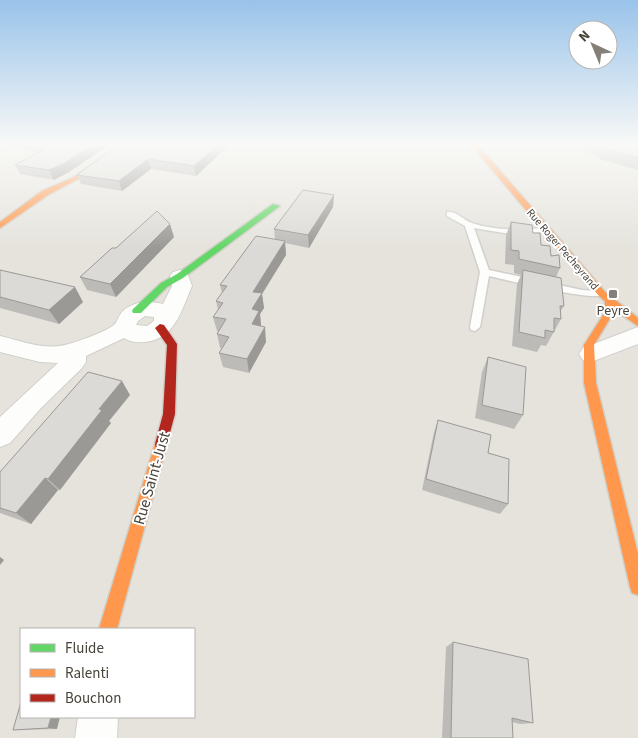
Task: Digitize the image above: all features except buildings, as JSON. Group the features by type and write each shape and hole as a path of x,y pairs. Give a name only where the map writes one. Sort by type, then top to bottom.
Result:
{"street":[{"path":"0,226 45,193 73,179"},
{"path":"0,235 40,204 70,185 75,179"},
{"name":"Rue Roger Pecheyrand","path":"503,179 606,298 638,323"},
{"path":"0,344 35,353 54,355 74,352 131,320 164,286 276,206"},
{"path":"131,320 128,332 139,335 154,332 163,324 182,286 180,276"},
{"path":"606,298 610,312 589,345 591,354 590,383 638,587"},
{"name":"Rue Saint-Just","path":"108,628 169,414 172,344 163,324"},
{"path":"591,354 638,335"},
{"path":"0,435 32,401 74,362 74,352"},
{"path":"32,401 40,378 39,364 35,353"},
{"path":"96,738 98,718"}],"lane":[{"path":"450,214 469,226 516,233 545,230"},
{"path":"469,226 485,272 475,327"},
{"path":"485,272 606,298"}],"shaded area":[{"path":"0,179 638,179 638,738 0,738"}],"traffic: fast":[{"path":"137,311 164,285 180,276 276,206"}],"traffic: slow":[{"path":"0,226 45,193 73,179"},
{"path":"504,179 602,294 638,323"},
{"path":"610,301 610,312 589,345 590,383 638,587"},
{"path":"108,628 161,444"}],"traffic: jam":[{"path":"160,328 172,344 169,414 161,444"}],"place":[{"name":"Peyre","path":"613,294"}]}
